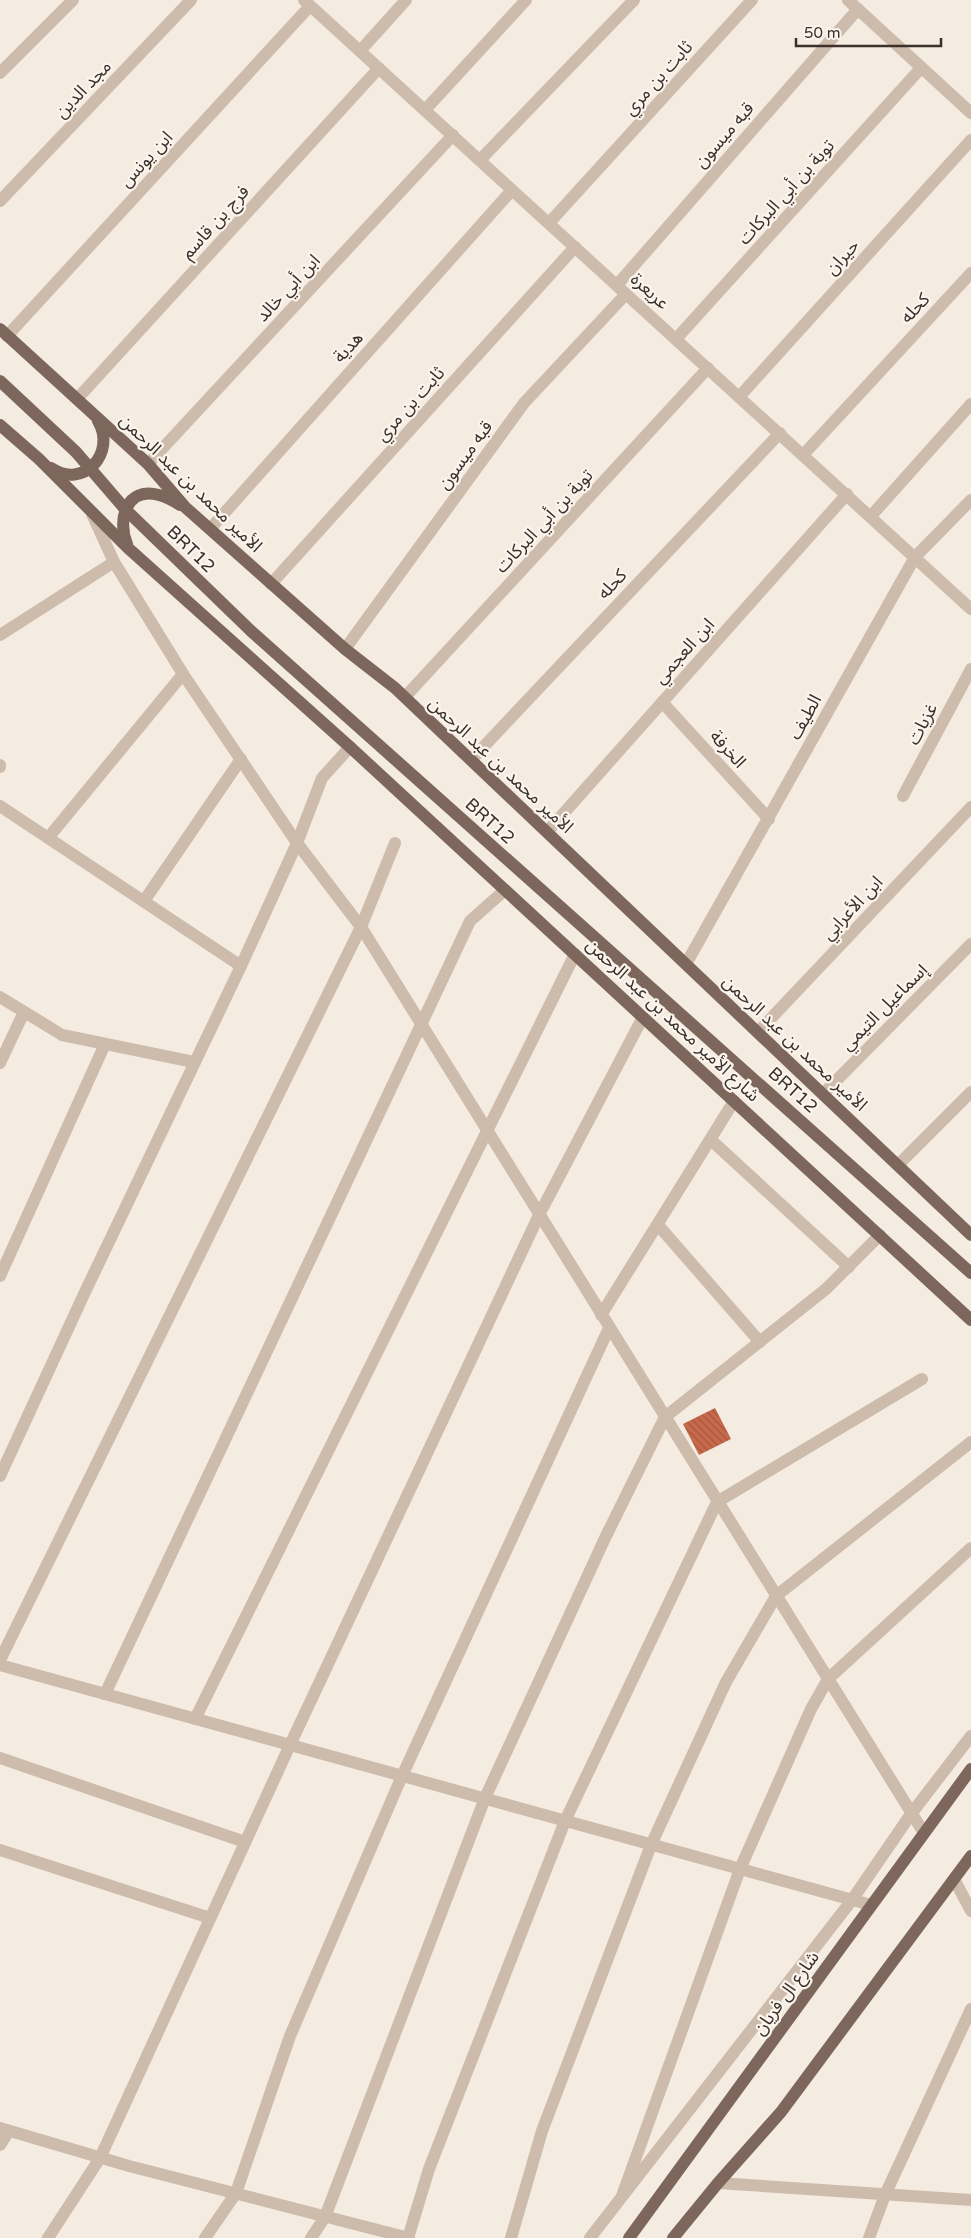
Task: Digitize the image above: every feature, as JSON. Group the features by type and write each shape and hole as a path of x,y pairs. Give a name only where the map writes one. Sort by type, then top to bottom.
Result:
{"main road":[{"name":"الأمير محمد بن عبد الرحمن","path":"4,332 148,464 185,507 345,648 405,697 971,1234"},
{"name":"BRT12","path":"0,381 90,468 125,509 251,631 971,1274"},
{"path":"39,460 63,474 81,473 90,468 101,456 104,438 98,422 82,403"},
{"path":"0,425 39,460 128,548 350,747"},
{"path":"128,548 121,528 125,509 131,502 148,494 158,494 185,507"},
{"name":"شارع الأمير محمد بن عبد الرحمن","path":"350,747 971,1320"},
{"name":"شارع ال فريان","path":"628,2238 971,1769"},
{"path":"673,2238 718,2183 781,2112 971,1856"}],"street":[{"path":"0,73 73,0"},
{"name":"مجد الدين","path":"0,201 192,0"},
{"path":"360,50 406,0"},
{"path":"425,110 526,0"},
{"path":"480,160 634,0"},
{"name":"ثابت بن مري","path":"549,223 752,0"},
{"path":"848,0 971,113"},
{"name":"عريعرة","path":"307,3 971,609"},
{"name":"ابن يونس","path":"4,332 307,3"},
{"name":"قبه ميسون","path":"617,285 858,9"},
{"name":"فرج بن قاسم","path":"82,403 379,68"},
{"name":"توبة بن أبي البركات","path":"676,339 921,68"},
{"name":"ابن أبي خالد","path":"148,464 453,136"},
{"name":"حيران","path":"739,397 971,140"},
{"name":"هدية","path":"211,528 512,190"},
{"name":"ثابت بن مري","path":"271,584 575,247"},
{"name":"كحله","path":"803,455 971,273"},
{"name":"قبه ميسون","path":"345,648 524,403 626,294"},
{"name":"توبة بن أبي البركات","path":"405,697 708,368"},
{"path":"871,516 971,404"},
{"name":"كحله","path":"470,760 780,433"},
{"name":"ابن العجمي","path":"547,832 847,494"},
{"name":"الطيف","path":"686,964 915,557 971,500"},
{"path":"92,514 114,562 183,674 297,843 361,927 924,1833"},
{"path":"0,636 114,562"},
{"name":"غزيات","path":"903,796 971,669"},
{"path":"48,838 183,674"},
{"name":"الخرفة","path":"662,702 769,819"},
{"path":"0,1476 241,966 297,843 322,778 350,747"},
{"path":"144,901 241,759"},
{"path":"0,806 241,966"},
{"name":"ابن الأعرابي","path":"758,1032 971,808"},
{"path":"0,1660 361,927 395,843"},
{"path":"105,1694 470,921 505,890"},
{"name":"إسماعيل التيمي","path":"822,1094 971,944"},
{"path":"195,1719 575,954"},
{"path":"0,997 62,1035 194,1062"},
{"path":"0,1063 24,1012"},
{"path":"48,2238 100,2158 290,1745 539,1215 643,1017"},
{"path":"0,1276 105,1044"},
{"path":"898,1165 971,1092"},
{"path":"601,1315 734,1101"},
{"path":"710,1140 849,1267"},
{"path":"658,1225 760,1342"},
{"path":"312,2238 325,2216 485,1798 606,1536 665,1417 826,1290 880,1235"},
{"path":"942,1292 971,1326"},
{"path":"205,2238 236,2194 290,2036 402,1776 609,1328"},
{"path":"0,2144 4,2130 100,2158 409,2238 428,2169 565,1821 717,1502 922,1379"},
{"path":"510,2238 542,2131 651,1845 726,1682 776,1596 971,1442"},
{"path":"622,2196 740,1869 811,1709 828,1679 971,1548"},
{"path":"0,1665 871,1905"},
{"path":"590,2238 852,1900 912,1814 971,1736"},
{"path":"0,1758 245,1842"},
{"path":"0,1850 210,1918"},
{"path":"954,1879 971,1911"},
{"path":"869,2238 885,2194 971,2009"},
{"path":"718,2183 971,2200"}],"building":[{"path":"715,1408 731,1439 699,1455 683,1424"}]}
